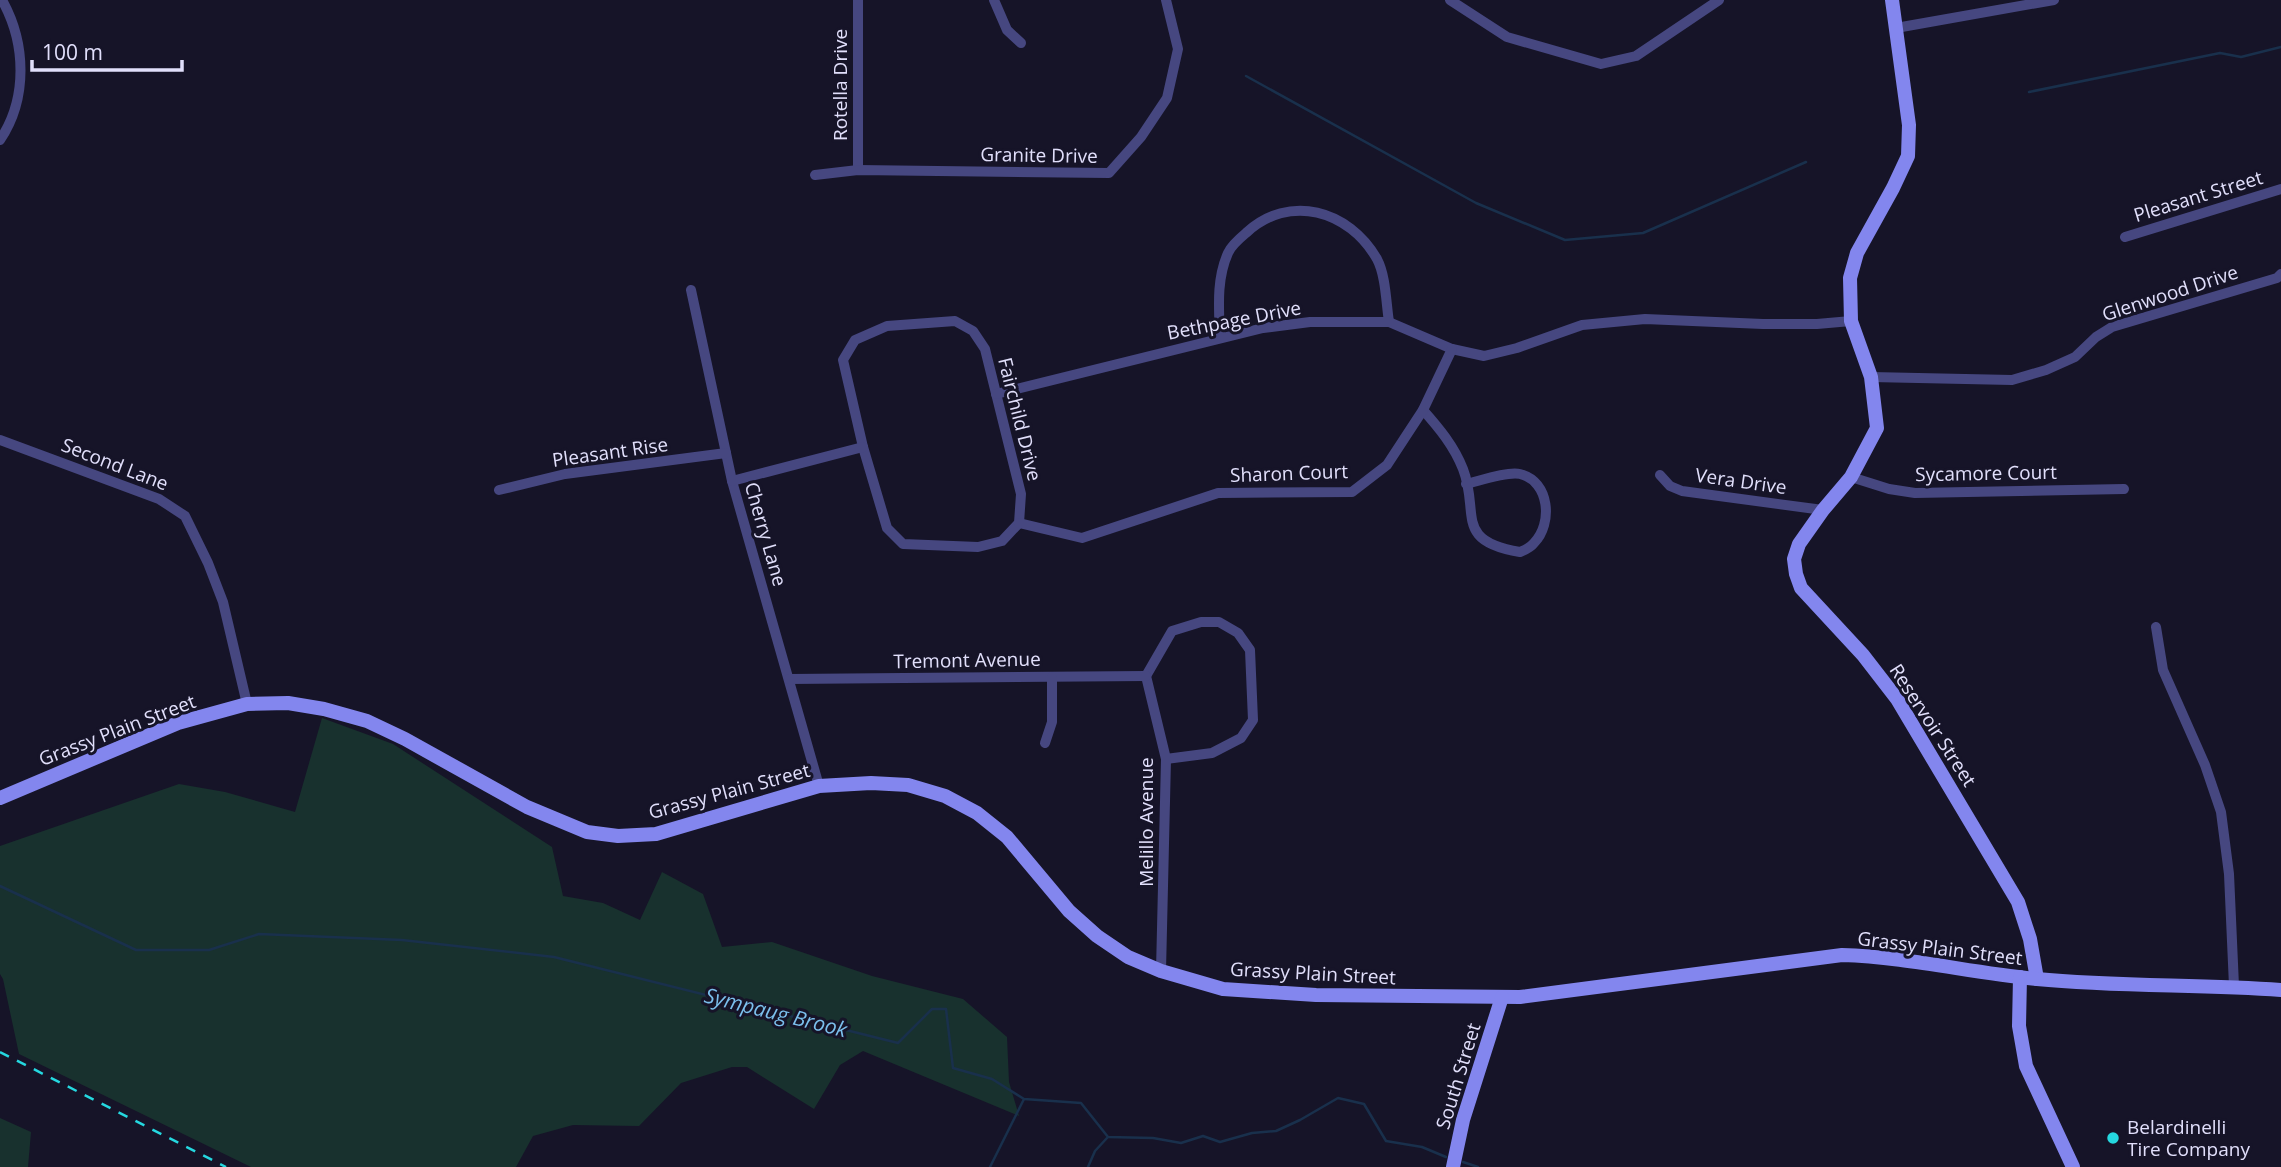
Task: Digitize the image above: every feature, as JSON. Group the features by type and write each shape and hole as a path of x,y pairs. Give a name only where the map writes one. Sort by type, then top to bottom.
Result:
{"main road":[{"name":"Reservoir Street","path":"1892,0 1909,125 1908,156 1857,253 1850,278 1851,321 1871,377 1877,428 1851,477 1798,544 1794,559 1796,574 1801,587 1863,654 1903,708 2018,902 2030,939 2037,979"},
{"name":"Grassy Plain Street","path":"0,798 178,723 247,704 288,703 324,709 367,721 405,739 527,807 576,828 618,836 656,834 819,786 871,783 908,785 945,796 977,813 1007,837 1069,911 1097,936 1128,957 1161,971 1223,989 1267,993 1520,997 1842,955 1875,956 2020,977 2111,985 2234,986 2281,990"},
{"path":"2020,977 2019,1027 2026,1066 2073,1167"},
{"name":"South Street","path":"1453,1167 1463,1120 1502,997"}],"street":[{"path":"0,140 12,118 21,81 17,38 2,0"},
{"name":"Rotella Drive","path":"858,0 858,170"},
{"path":"994,0 1007,30 1021,43"},
{"name":"Granite Drive","path":"815,175 858,170 1109,173 1141,137 1167,98 1178,49 1166,0"},
{"path":"1450,0 1507,37 1601,64 1636,56 1719,0"},
{"path":"1896,28 2054,0"},
{"name":"Pleasant Street","path":"2125,237 2281,189"},
{"path":"1220,338 1220,280 1229,251 1257,222 1298,210 1328,214 1353,229 1378,261 1389,322"},
{"name":"Glenwood Drive","path":"1871,377 2012,380 2046,370 2075,357 2096,337 2112,327 2277,278 2281,274"},
{"name":"Cherry Lane","path":"691,290 732,481 819,786"},
{"name":"Bethpage Drive","path":"996,394 1220,338 1264,328 1310,322 1389,322 1452,349 1484,356 1517,348 1582,325 1645,319 1763,324 1851,321"},
{"name":"Fairchild Drive","path":"955,321 973,331 985,349 996,394 1021,494 1019,523 1002,541 978,547 903,544 887,527 863,447 844,360 855,340 887,326 955,321"},
{"name":"Sharon Court","path":"1019,523 1082,538 1217,493 1352,492 1387,465 1423,410 1452,349"},
{"path":"1423,410 1445,434 1463,470 1473,528 1484,539 1501,549 1520,552 1534,543 1544,527 1547,516 1546,501 1538,486 1529,477 1518,473 1466,484"},
{"name":"Second Lane","path":"0,440 159,499 185,516 223,602 247,704"},
{"path":"732,481 863,447"},
{"name":"Pleasant Rise","path":"499,489 565,474 726,453"},
{"name":"Vera Drive","path":"1660,474 1670,486 1682,491 1823,510"},
{"name":"Sycamore Court","path":"1851,477 1889,489 1915,493 2124,489"},
{"path":"1146,676 1172,631 1201,622 1219,622 1238,633 1250,650 1253,720 1241,738 1212,753 1166,759"},
{"path":"2156,627 2164,670 2205,765 2221,813 2229,874 2234,986"},
{"name":"Tremont Avenue","path":"789,679 1146,676"},
{"name":"Melillo Avenue","path":"1146,676 1166,759 1161,971"},
{"path":"1045,743 1052,722 1052,677"}],"green space":[{"path":"322,718 393,744 552,847 563,896 603,903 640,920 662,872 703,894 722,947 772,942 872,976 963,999 1007,1037 1009,1082 1019,1116 863,1051 840,1065 814,1109 747,1067 732,1067 681,1083 639,1126 573,1125 533,1136 516,1167 251,1167 19,1054 0,974 0,846 179,784 225,792 295,812"},
{"path":"0,1118 31,1132 28,1167 0,1167"}],"waterway":[{"path":"2029,92 2220,53 2241,57 2281,47"},
{"path":"1246,76 1476,203 1565,240 1643,233 1806,162"},
{"name":"Sympaug Brook","path":"0,886 136,950 209,950 259,934 402,940 554,957 898,1043 932,1009 946,1009 953,1068 992,1079 1024,1099 1081,1103 1108,1137 1153,1138 1181,1143 1203,1136 1220,1142 1252,1133 1276,1131 1338,1098 1364,1104 1386,1141 1422,1147 1446,1157"},
{"path":"990,1167 1024,1099"},
{"path":"1088,1167 1095,1151 1107,1138"},
{"name":"Sympaug Brook","path":"1463,1162 1478,1167"}],"railway":[{"path":"0,1052 226,1167"}],"place":[{"name":"Belardinelli Tire Company","path":"2113,1138"}]}
